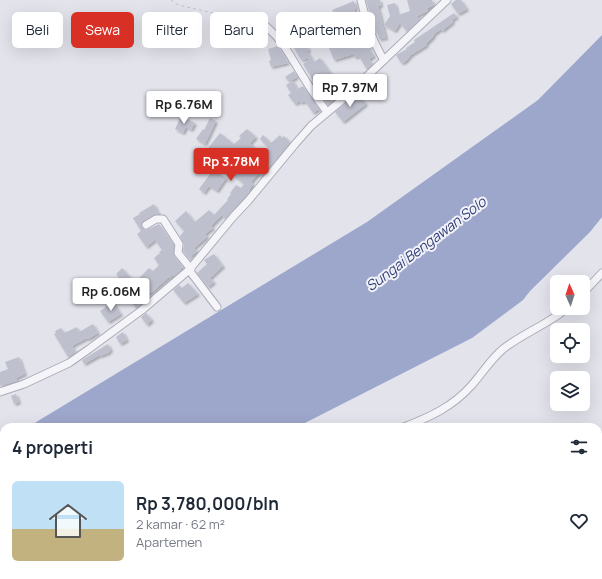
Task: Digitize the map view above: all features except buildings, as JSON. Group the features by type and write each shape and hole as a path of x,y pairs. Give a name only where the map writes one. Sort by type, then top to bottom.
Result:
{"street":[{"path":"362,0 370,33 384,60"},
{"path":"0,392 24,384 69,363 142,310 190,269 233,217 270,176 296,143 447,0"},
{"path":"268,28 278,36 286,47 304,78 327,112"},
{"path":"146,225 156,219 163,219 179,244 178,253 216,307"},
{"path":"590,286 602,273"},
{"path":"414,423 446,408 457,400 470,387 492,360 503,350 518,338 548,322 558,315"}],"path":[{"path":"171,0 178,5 211,12"}],"water":[{"name":"Sungai Bengawan Solo","path":"602,35 602,217 590,232 530,291 523,300 472,338 305,423 35,423 367,222 538,100"}]}
